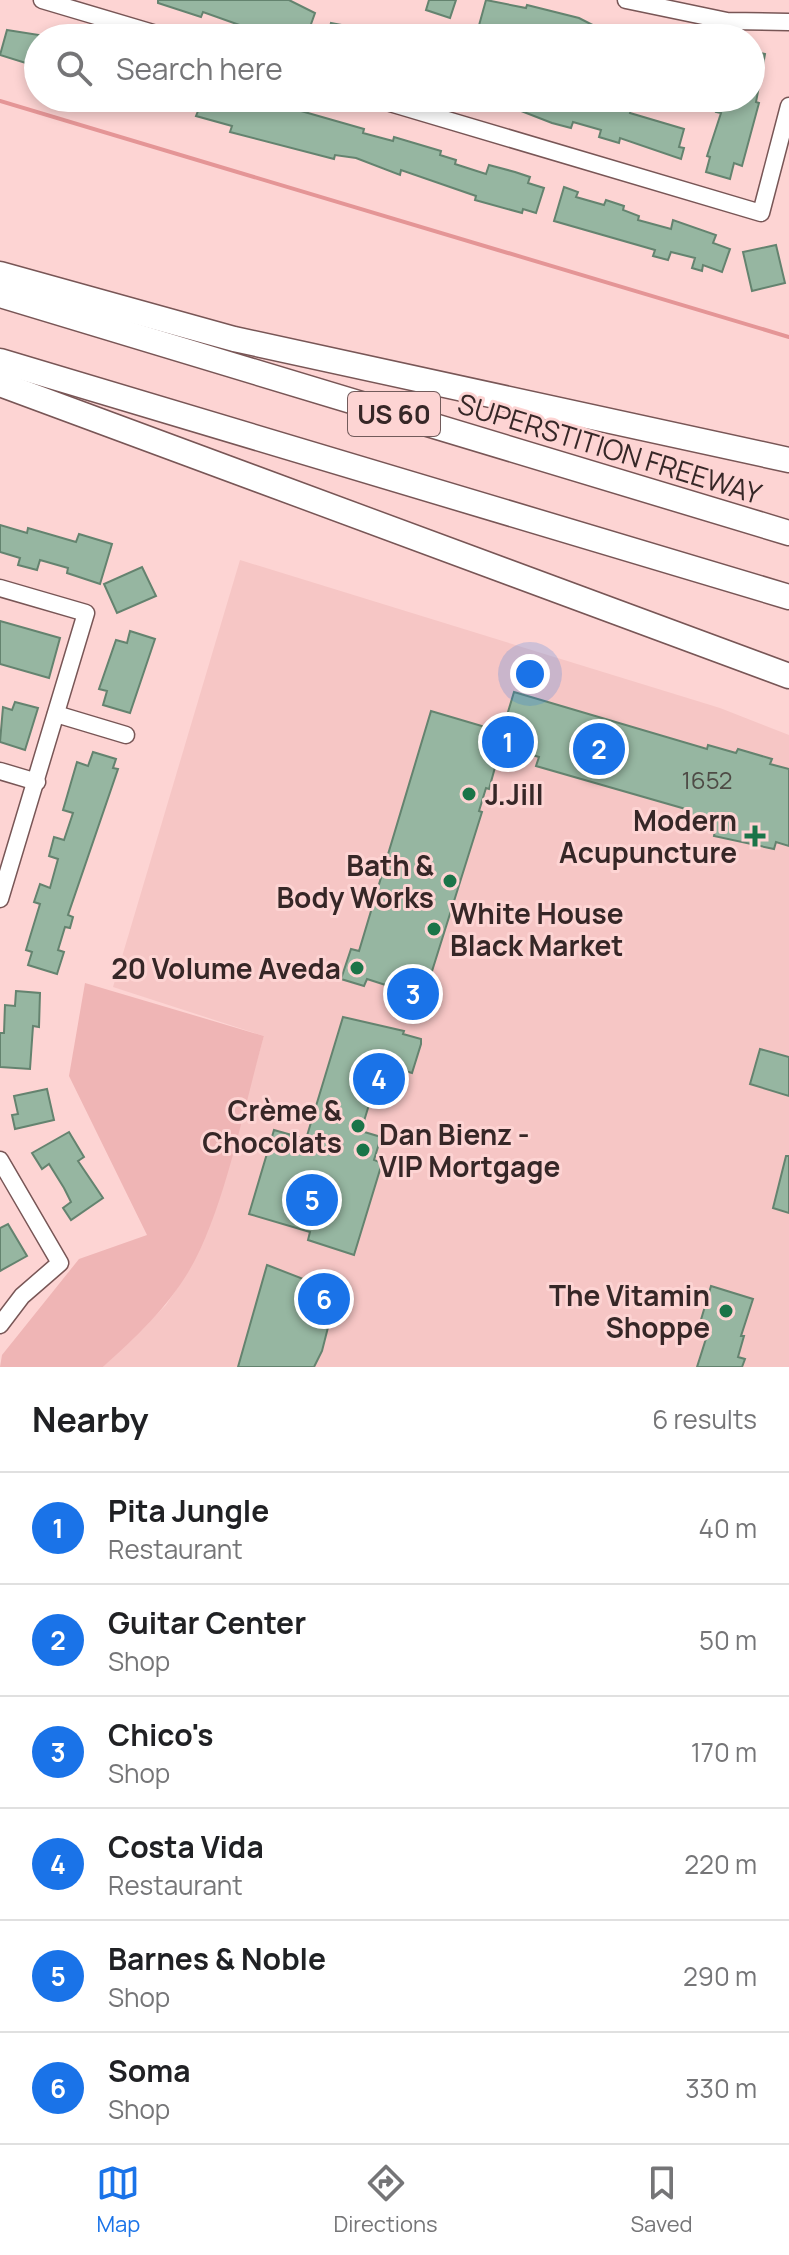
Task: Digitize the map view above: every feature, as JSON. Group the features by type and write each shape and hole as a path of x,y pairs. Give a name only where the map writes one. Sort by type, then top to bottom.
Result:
{"highway":[{"path":"0,274 234,339 789,460"},
{"name":"SUPERSTITION FREEWAY","path":"0,295 789,533"},
{"name":"US 60","path":"0,361 789,597"},
{"path":"0,384 789,676"}],"street":[{"path":"42,0 123,24"},
{"path":"626,0 727,21 789,22"},
{"path":"420,112 761,213 789,106"},
{"path":"0,588 86,613 0,899"},
{"path":"56,714 126,735"},
{"path":"0,771 37,782"},
{"path":"0,1160 60,1263 22,1296 0,1325"}],"shaded area":[{"path":"240,560 720,708 789,735 789,1367 103,1367 166,1305 190,1269 212,1218 264,1036 113,987"},
{"path":"85,983 264,1036 213,1218 189,1271 171,1298 103,1367 0,1367 2,1355 79,1259 147,1235 69,1076"}],"building":[{"path":"158,0 289,0 315,13 311,24 237,24 203,12 201,17 158,3"},
{"path":"429,0 456,0 450,18 426,10"},
{"path":"486,0 526,8 527,5 579,18 591,24 479,24"},
{"path":"7,30 24,33 24,62 0,55"},
{"path":"198,112 304,112 364,129 363,133 393,141 394,137 441,151 440,155 456,160 455,164 486,174 489,165 515,172 530,177 528,183 544,188 536,213 523,209 522,213 475,200 476,196 401,170 400,175 356,158 335,155 334,159 230,132 232,126 196,116"},
{"path":"524,112 630,112 684,129 679,147 684,148 681,159 620,138 619,143 599,137 601,130 573,122 571,128"},
{"path":"716,112 757,112 742,166 734,163 730,179 706,172 710,157 707,156 721,113"},
{"path":"564,187 578,192 576,197 604,205 606,200 624,206 623,210 639,216 638,220 671,229 673,220 716,235 713,243 730,249 722,272 703,265 702,271 692,268 695,258 671,252 668,260 653,256 655,250 554,221"},
{"path":"776,245 785,283 752,291 743,252"},
{"path":"0,525 27,533 28,528 76,542 79,534 112,544 100,584 67,573 68,568 40,560 37,570 18,565 20,558 0,552"},
{"path":"142,567 156,596 117,613 104,584"},
{"path":"0,621 60,638 49,678 0,664"},
{"path":"130,631 155,639 130,713 103,705 107,691 99,689 116,640 127,643"},
{"path":"514,692 707,749 708,745 736,753 738,749 772,759 770,764 789,769 789,846 776,842 774,849 714,836 715,831 685,822 689,810 536,766 539,757 501,746 422,1003 396,995 398,989 367,979 364,986 341,979 351,949 359,951 431,711 502,732"},
{"path":"15,702 38,708 25,750 0,742 3,707 12,710"},
{"path":"93,752 116,759 113,768 118,769 68,915 73,917 70,928 65,927 58,950 64,952 57,974 28,965 32,952 26,950 40,904 34,902 40,884 50,888 58,859 49,856 54,837 64,840 73,813 63,810 77,762 88,766"},
{"path":"16,991 40,993 39,1027 33,1026 30,1069 0,1067 0,1033 4,1033 5,1005 15,1006"},
{"path":"343,1017 404,1031 403,1034 421,1039 412,1073 392,1067 386,1088 375,1085 361,1131 381,1137 374,1160 382,1163 354,1255 308,1240 310,1232 249,1214 274,1130 306,1139"},
{"path":"760,1049 789,1057 789,1096 750,1084"},
{"path":"47,1089 54,1120 15,1129 12,1115 18,1114 14,1096"},
{"path":"69,1132 84,1157 78,1161 103,1198 71,1220 63,1208 71,1202 64,1188 49,1164 42,1169 32,1153"},
{"path":"786,1156 789,1156 789,1213 773,1208"},
{"path":"8,1224 27,1256 0,1271 0,1228"},
{"path":"267,1265 337,1292 322,1351 314,1367 238,1367"},
{"path":"711,1286 753,1299 741,1336 744,1336 738,1357 745,1359 742,1367 697,1367 710,1326 700,1323"}],"waterway":[{"path":"0,101 24,108"},
{"path":"37,112 789,337"}],"place":[{"name":"Pita Jungle","path":"508,742"},
{"name":"Guitar Center","path":"599,749"},
{"name":"J.Jill","path":"469,794"},
{"name":"Modern Acupuncture","path":"755,836"},
{"name":"Bath & Body Works","path":"450,881"},
{"name":"White House Black Market","path":"434,929"},
{"name":"20 Volume Aveda","path":"357,968"},
{"name":"Chico's","path":"413,994"},
{"name":"Costa Vida","path":"379,1079"},
{"name":"Crème & Chocolats","path":"358,1126"},
{"name":"Dan Bienz - VIP Mortgage","path":"363,1150"},
{"name":"Barnes & Noble","path":"312,1200"},
{"name":"Soma","path":"324,1299"},
{"name":"The Vitamin Shoppe","path":"726,1311"}]}
